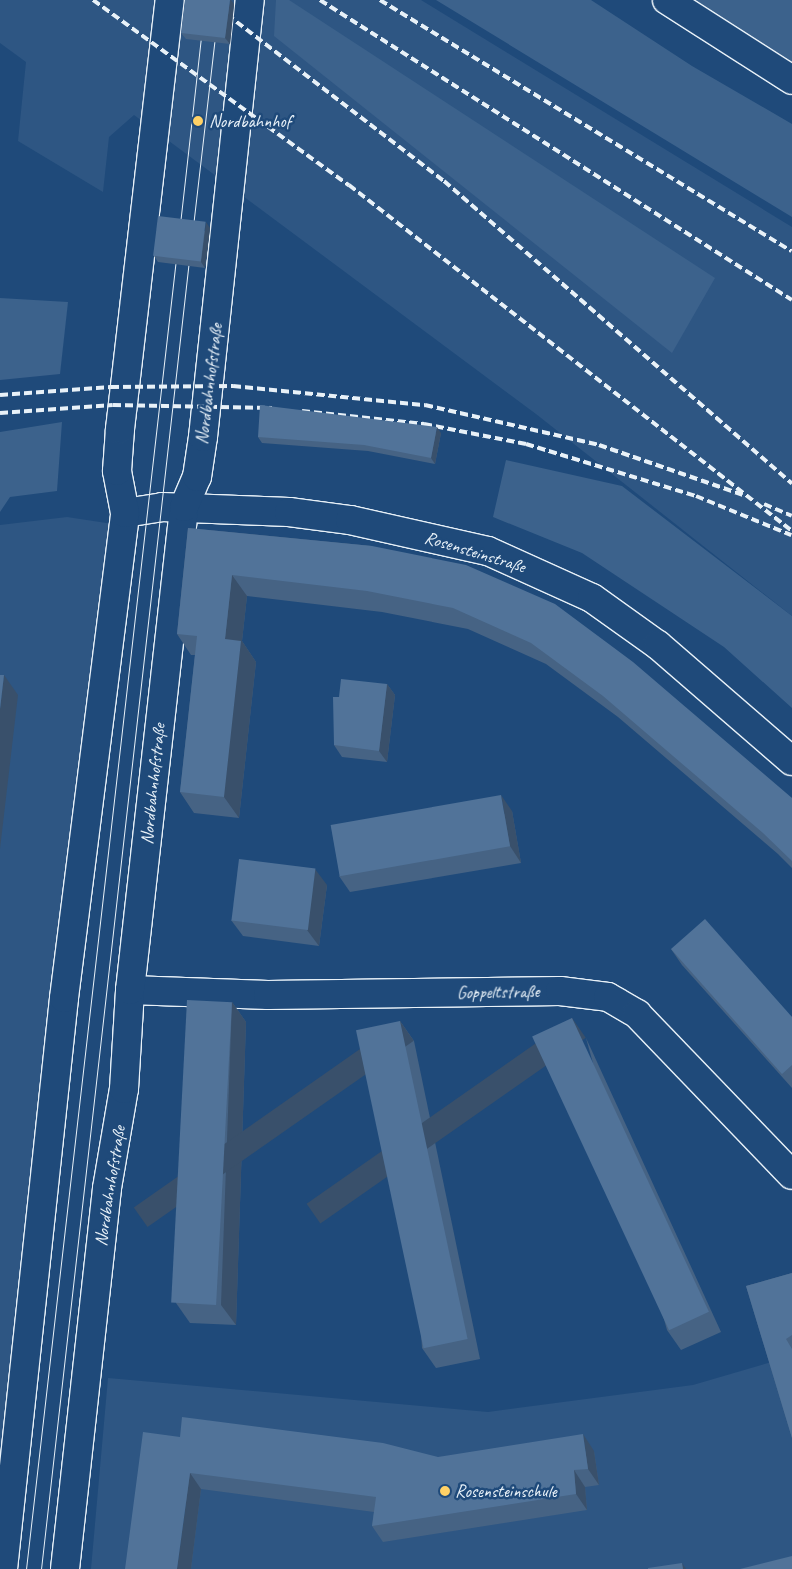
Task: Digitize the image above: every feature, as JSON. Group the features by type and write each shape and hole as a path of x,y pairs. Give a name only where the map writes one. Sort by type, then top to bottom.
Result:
{"street":[{"path":"3,1569 64,998 125,513 117,471 120,429 170,0"},
{"name":"Nordbahnhofstraße","path":"65,1569 107,1188 124,1089 130,990 184,507 197,477 203,437 250,0"},
{"path":"667,0 792,80"},
{"name":"Rosensteinstraße","path":"125,513 184,507 263,510 350,520 488,552 528,566 592,598 658,645 792,762"},
{"name":"Goppeltstraße","path":"130,990 268,995 560,991 608,998 637,1014 792,1175"}],"shaded area":[{"path":"0,0 421,0 792,227 792,616 536,414 134,115 109,137 103,192 18,141 26,62 0,43"},
{"path":"276,0 289,0 715,278 672,353 274,36"},
{"path":"436,0 591,0 692,66 792,124 792,217"},
{"path":"667,0 792,0 792,80"},
{"path":"0,298 68,302 60,374 0,380"},
{"path":"62,422 57,491 10,497 0,512 0,432"},
{"path":"506,460 622,486 792,616 792,708 724,647 582,553 493,517"},
{"path":"67,517 113,524 0,1494 0,525"},
{"name":"Rosensteinschule","path":"792,1356 792,1569 91,1569 108,1378 488,1412 693,1385"}],"building":[{"path":"185,0 230,0 225,38 181,33"},
{"path":"158,216 206,222 201,262 153,256"},
{"path":"260,405 437,427 431,458 364,445 258,437"},
{"path":"188,528 372,546 466,565 555,604 633,662 792,798 792,861 763,833 603,696 531,643 453,608 367,591 232,575 225,639 241,641 224,797 180,792 197,636 177,634"},
{"path":"0,675 4,675 0,709"},
{"path":"341,679 387,684 379,751 334,745 333,697 339,697"},
{"path":"501,795 510,846 340,876 331,825"},
{"path":"239,859 315,868 308,930 231,921"},
{"path":"705,919 792,1017 792,1065 782,1074 671,949"},
{"path":"187,1000 232,1002 216,1305 171,1303"},
{"path":"572,1018 709,1312 669,1330 532,1037"},
{"path":"400,1021 468,1339 424,1348 356,1030"},
{"path":"792,1273 792,1335 786,1339 792,1349 792,1438 746,1286"},
{"path":"182,1417 383,1443 438,1457 583,1434 588,1469 574,1470 576,1494 372,1526 376,1497 190,1473 177,1569 125,1569 143,1432 180,1437"},
{"path":"792,1556 792,1569 740,1569"},
{"path":"682,1563 683,1569 648,1569 648,1568"}],"tram line":[{"path":"179,233 205,0"},
{"path":"192,235 219,0"},
{"path":"26,1569 177,250"},
{"path":"41,1569 190,252"}],"railway":[{"path":"93,0 349,185 792,531"},
{"path":"208,0 444,181 792,483"},
{"path":"320,0 792,300"},
{"path":"380,0 792,251"},
{"path":"0,395 111,387 233,386 425,405 599,445 743,495"},
{"path":"0,413 113,405 272,408"},
{"path":"302,411 424,424 526,444 696,496 791,535"},
{"path":"764,504 792,516"}],"place":[{"name":"Nordbahnhof","path":"198,121"},
{"name":"Rosensteinschule","path":"445,1491"}]}
